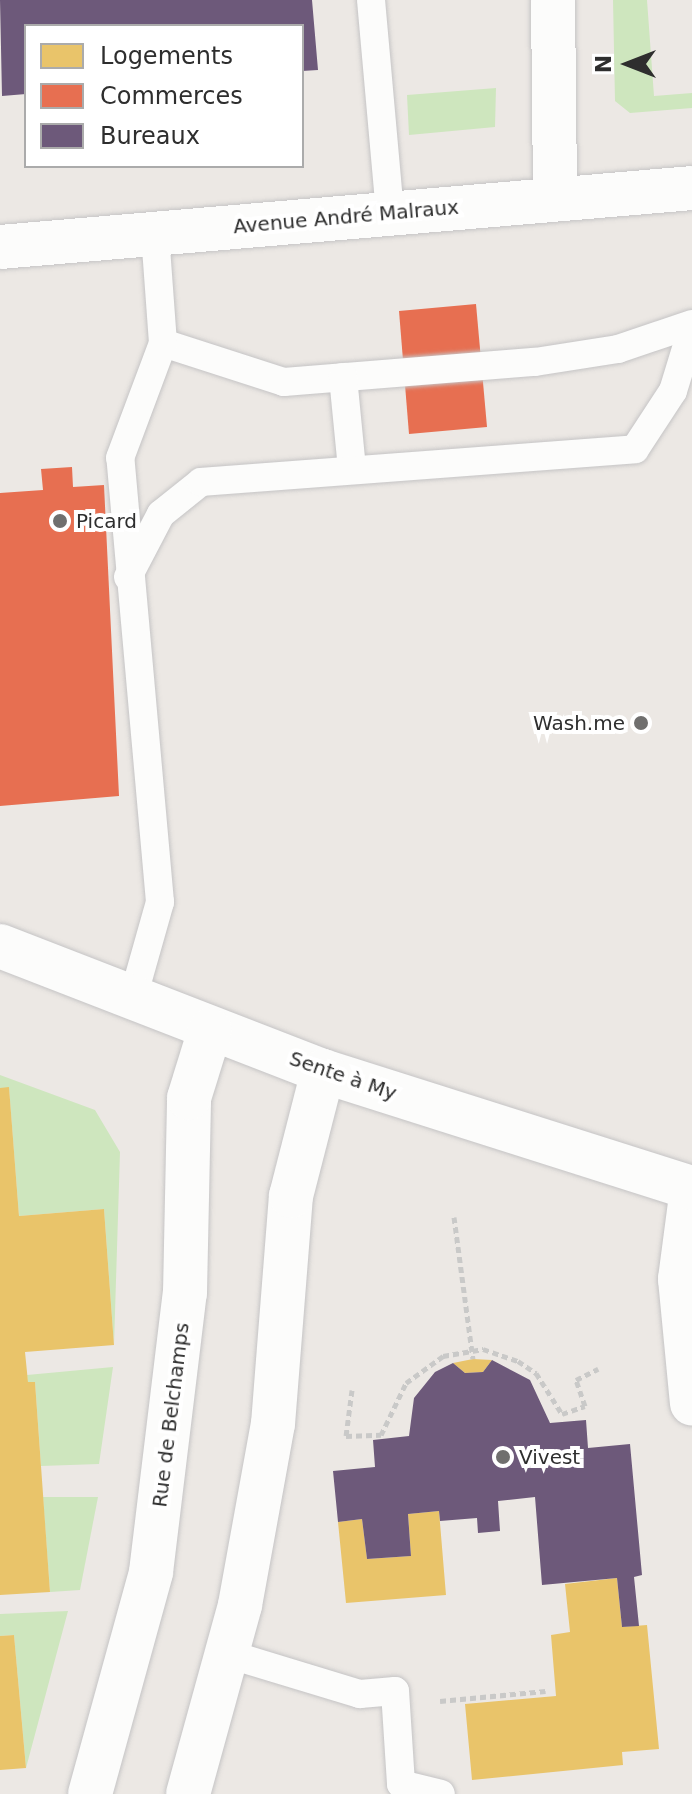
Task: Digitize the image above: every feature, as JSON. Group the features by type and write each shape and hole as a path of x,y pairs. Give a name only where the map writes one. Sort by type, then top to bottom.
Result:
{"street":[{"path":"553,0 555,199"},
{"name":"Avenue André Malraux","path":"0,247 692,188"},
{"name":"Sente à My","path":"0,946 132,1001 323,1071 692,1188"},
{"name":"Rue de Belchamps","path":"90,1794 151,1572 185,1293 189,1098 210,1030"},
{"path":"188,1794 228,1654 273,1424 291,1196 323,1071"},
{"path":"692,1188 680,1279 692,1403"}],"lane":[{"path":"371,0 390,212"},
{"path":"132,1001 160,902 127,577 120,458 163,343 155,233"},
{"path":"163,343 284,382 563,358 618,349 692,326"},
{"path":"127,577 161,514 201,482 635,449 673,391 692,326"},
{"path":"343,377 352,469"},
{"path":"228,1654 360,1694 395,1691 401,1784 441,1794"}],"path":[{"path":"454,1217 473,1359"},
{"path":"352,1390 346,1436 381,1435 406,1383 426,1365 472,1350 504,1354 536,1373 562,1414 585,1406 576,1380 598,1369"},
{"path":"396,1706 546,1691"}],"green space":[{"path":"613,0 647,0 654,96 692,93 692,108 630,113 615,101"},
{"path":"496,88 495,127 409,135 407,95"},
{"path":"0,1075 95,1110 120,1152 114,1345 104,1209 19,1216 9,1088 0,1088"},
{"path":"113,1367 99,1464 41,1466 35,1382 28,1382 27,1375"},
{"path":"43,1497 98,1497 80,1590 50,1592"},
{"path":"68,1611 26,1768 14,1635 0,1636 0,1614"}],"building: Logements":[{"path":"9,1087 19,1216 104,1209 114,1345 25,1352 28,1382 35,1382 50,1592 0,1595 0,1088"},
{"path":"473,1359 492,1360 483,1372 465,1373 453,1363"},
{"path":"439,1511 446,1595 346,1603 338,1522 362,1519 367,1559 411,1556 408,1514"},
{"path":"617,1578 622,1627 647,1625 659,1749 622,1752 623,1765 472,1780 465,1704 556,1696 551,1635 570,1632 565,1584"},
{"path":"14,1635 26,1768 0,1770 0,1636"}],"building: Commerces":[{"path":"476,304 487,427 409,434 399,311"},
{"path":"72,467 73,487 104,485 119,796 0,806 0,493 43,490 41,469"}],"building: Bureaux":[{"path":"0,0 312,0 318,70 304,71 304,24 24,24 24,94 2,96"},
{"name":"Vivest","path":"492,1360 530,1380 550,1423 586,1420 588,1448 630,1444 642,1575 634,1577 639,1626 622,1627 617,1578 542,1585 535,1497 498,1501 500,1531 478,1533 477,1518 440,1521 439,1511 408,1514 411,1556 367,1559 362,1519 338,1522 333,1471 375,1467 373,1440 409,1436 414,1398 435,1372 453,1363 465,1373 483,1372"}],"place":[{"name":"Picard","path":"60,521"},
{"name":"Wash.me","path":"641,723"},
{"name":"Vivest","path":"503,1457"}]}
